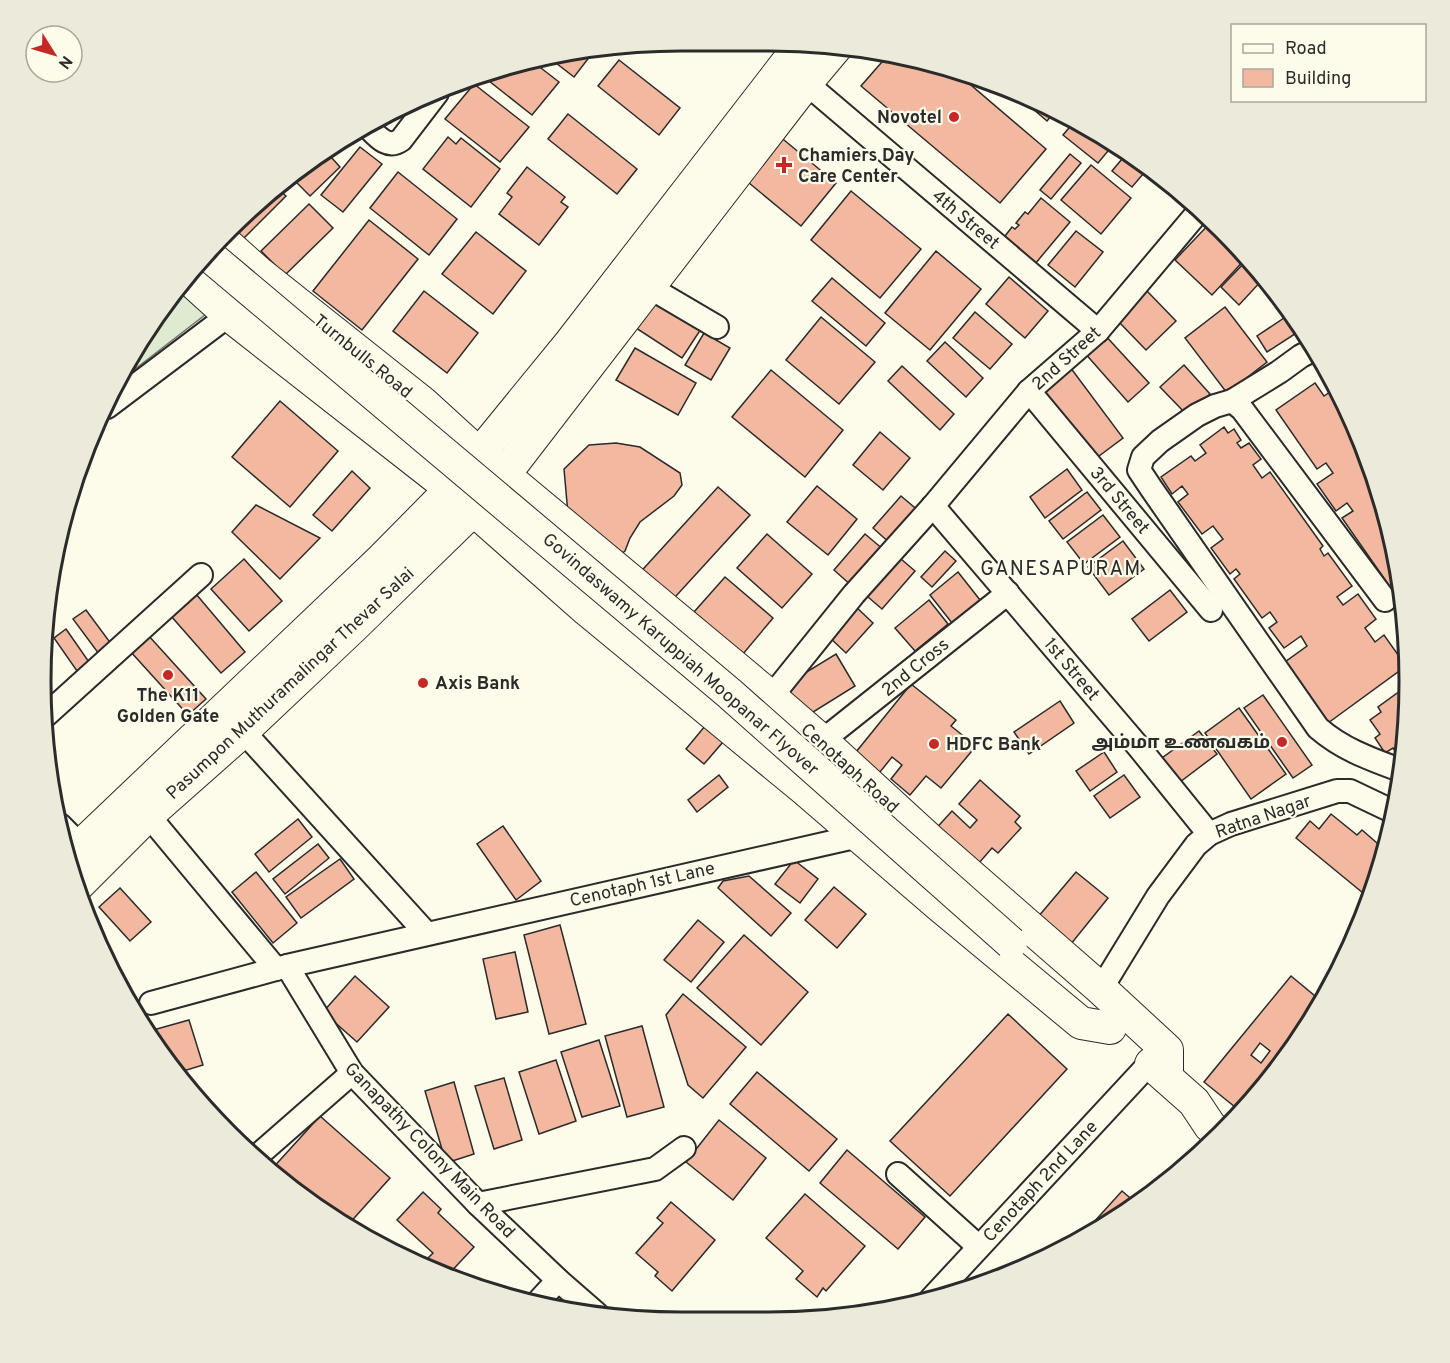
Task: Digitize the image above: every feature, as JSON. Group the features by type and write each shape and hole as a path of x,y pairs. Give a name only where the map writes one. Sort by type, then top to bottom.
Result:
{"main road":[{"path":"461,499 475,451 572,342 796,52"},
{"name":"Pasumpon Muthuramalingar Thevar Salai","path":"71,842 383,558 461,499 508,479 649,287 830,54"},
{"name":"Turnbulls Road","path":"227,245 258,272 423,403 508,479"},
{"name":"Govindaswamy Karuppiah Moopanar Flyover","path":"213,259 729,693 1159,1071"},
{"path":"193,283 229,315 461,499 587,610 1081,1023 1110,1028"},
{"name":"Cenotaph Road","path":"508,479 822,741 930,840 1101,989 1167,1050 1159,1071"},
{"name":"Pasumpon Muthuramalingar Thevar Salai","path":"83,880 148,815 243,731 361,620 461,499"},
{"path":"1159,1071 1194,1102 1213,1128"},
{"path":"1194,1102 1219,1110 1226,1115"}],"street":[{"name":"4th Street","path":"806,83 1098,331"},
{"path":"373,131 385,142 397,143 428,104"},
{"name":"2nd Street","path":"771,698 854,594 933,506 1029,391 1098,331 1194,217"},
{"path":"649,287 717,327"},
{"path":"118,398 229,315"},
{"path":"1307,353 1232,401 1197,415 1160,441 1143,457 1139,470 1318,728 1343,747 1393,767"},
{"name":"3rd Street","path":"1029,391 1211,610"},
{"path":"1232,401 1242,409 1384,600"},
{"name":"1st Street","path":"933,506 1137,745 1209,834"},
{"path":"52,710 201,575"},
{"name":"2nd Cross","path":"822,741 1008,593"},
{"path":"243,731 426,933"},
{"path":"1354,751 1350,791 1386,808"},
{"name":"Ratna Nagar","path":"1101,989 1158,896 1196,845 1209,834 1231,824 1326,794 1350,791"},
{"name":"Ganapathy Colony Main Road","path":"148,815 282,967 352,1073 478,1204 587,1305"},
{"name":"Cenotaph 1st Lane","path":"151,1003 282,967 426,933 859,836"},
{"name":"Cenotaph 2nd Lane","path":"940,1289 979,1247 1159,1071"},
{"path":"262,1152 352,1073"},
{"path":"478,1204 655,1169 684,1148"},
{"path":"898,1174 979,1247"},
{"path":"543,1297 558,1280"}],"green space":[{"path":"186,291 210,311 132,371 157,331"}],"building":[{"path":"589,58 574,77 556,63"},
{"path":"619,60 680,108 659,135 598,86"},
{"name":"Novotel","path":"882,61 932,72 969,83 1046,149 1000,203 861,86"},
{"path":"540,67 559,82 532,115 489,81"},
{"path":"476,85 529,127 500,162 445,119 472,87"},
{"path":"1034,110 1050,117 1047,121"},
{"path":"568,114 637,169 617,194 548,139"},
{"path":"1069,128 1108,150 1098,163 1063,135"},
{"path":"778,135 836,183 801,226 743,178"},
{"path":"448,137 456,144 461,138 500,169 471,207 423,169"},
{"path":"360,147 382,164 343,212 321,195"},
{"path":"1070,154 1081,163 1051,199 1040,190"},
{"path":"331,157 340,167 310,196 296,182"},
{"path":"1122,159 1143,174 1132,187 1112,171"},
{"path":"1091,165 1131,198 1101,234 1061,200"},
{"path":"527,167 565,197 561,202 568,207 539,245 499,214 512,197 507,193"},
{"path":"398,172 457,219 429,255 370,208"},
{"path":"851,191 921,249 880,298 811,240"},
{"path":"283,193 286,196 243,239 238,234"},
{"path":"1041,198 1070,222 1030,270 1013,255 1019,248 1005,236 1012,227 1015,229 1019,225 1016,223 1025,212 1028,214"},
{"path":"309,204 333,228 285,275 261,251"},
{"path":"369,220 418,259 362,330 313,291"},
{"path":"1206,228 1241,264 1212,295 1175,260"},
{"path":"1076,231 1103,252 1075,287 1048,265"},
{"path":"476,232 526,271 493,314 442,274"},
{"path":"936,251 981,289 930,350 885,313"},
{"path":"1242,265 1258,284 1239,305 1221,287"},
{"path":"1009,277 1048,311 1025,338 986,304"},
{"path":"832,278 885,323 866,346 812,301"},
{"path":"424,291 478,333 447,373 393,331"},
{"path":"1147,291 1176,321 1146,350 1117,320"},
{"path":"655,299 701,329 682,358 636,328"},
{"path":"1225,307 1267,362 1227,393 1185,338"},
{"path":"975,312 1012,344 990,369 953,338"},
{"path":"821,317 875,362 839,404 786,360"},
{"path":"1284,318 1295,334 1267,352 1257,336"},
{"path":"704,333 730,348 711,380 685,365"},
{"path":"1103,333 1149,383 1128,402 1083,351"},
{"path":"945,342 983,378 966,397 927,361"},
{"path":"635,348 696,383 678,415 616,380"},
{"path":"1184,365 1210,394 1187,415 1160,387"},
{"path":"902,366 954,414 940,430 888,381"},
{"path":"1070,367 1123,438 1095,459 1042,388"},
{"path":"771,370 843,430 805,477 732,417"},
{"path":"1315,383 1324,396 1329,393 1366,479 1378,518 1393,590 1342,518 1353,511 1347,503 1336,511 1317,484 1333,473 1326,463 1317,469 1276,410"},
{"path":"280,401 338,451 290,507 232,457"},
{"path":"1224,427 1228,433 1234,429 1241,440 1237,443 1241,448 1249,443 1261,459 1253,465 1262,478 1270,472 1323,546 1320,549 1324,556 1328,553 1352,586 1337,597 1343,605 1358,594 1376,619 1365,628 1375,642 1384,635 1398,655 1399,671 1328,723 1285,662 1307,646 1301,636 1284,648 1269,628 1277,622 1270,612 1262,618 1234,579 1240,574 1236,569 1230,574 1211,548 1223,539 1213,526 1202,534 1178,502 1188,494 1182,486 1172,494 1161,477 1191,456 1195,461 1206,453 1200,445"},
{"path":"880,432 910,458 883,490 853,465"},
{"path":"616,443 640,447 680,473 682,485 674,496 640,522 625,551 612,561 568,514 564,469 589,445"},
{"path":"1067,469 1082,490 1045,518 1030,497"},
{"path":"352,471 370,488 332,531 313,515"},
{"path":"817,486 857,519 828,555 787,522"},
{"path":"718,487 750,515 666,607 635,578"},
{"path":"1087,492 1101,510 1063,539 1049,521"},
{"path":"901,496 920,512 892,545 873,528"},
{"path":"256,505 320,538 280,579 232,532"},
{"path":"1103,515 1120,537 1084,564 1067,542"},
{"path":"767,534 812,574 782,608 737,568"},
{"path":"865,534 884,550 853,587 834,570"},
{"path":"1123,541 1144,569 1109,595 1088,567"},
{"path":"945,551 956,561 932,587 921,577"},
{"path":"894,553 915,571 882,609 861,591"},
{"path":"244,559 282,601 249,631 211,589"},
{"path":"958,572 980,600 952,623 930,595"},
{"path":"725,577 773,618 743,654 694,612"},
{"path":"1170,590 1187,612 1149,641 1132,619"},
{"path":"196,594 245,652 221,673 171,616"},
{"path":"929,600 948,624 915,651 895,628"},
{"path":"854,605 873,623 846,653 827,635"},
{"path":"86,610 112,645 99,654 73,619"},
{"path":"66,629 89,662 77,671 54,638"},
{"name":"The K11 Golden Gate","path":"148,635 206,699 188,715 130,651"},
{"path":"836,654 855,686 802,719 782,687"},
{"path":"911,684 956,720 951,726 976,746 941,788 926,776 910,795 891,779 902,765 892,757 876,777 852,757"},
{"path":"1399,692 1395,751 1393,748 1385,753 1375,738 1380,734 1370,720 1381,712 1378,707"},
{"path":"1263,695 1312,765 1293,778 1244,708"},
{"path":"1060,701 1074,723 1029,754 1014,732"},
{"path":"1239,708 1286,774 1251,799 1205,733"},
{"path":"705,726 723,742 704,764 686,749"},
{"path":"1199,731 1217,754 1180,782 1162,758"},
{"path":"1104,752 1117,772 1090,791 1076,771"},
{"path":"719,775 728,787 697,812 688,800"},
{"path":"1124,775 1140,797 1110,818 1094,796"},
{"path":"980,780 1020,816 1015,822 1021,828 998,853 992,848 972,871 931,834 952,811 970,828 977,820 959,804"},
{"path":"1331,814 1357,835 1362,830 1377,843 1379,840 1363,893 1296,838 1310,821 1319,829"},
{"path":"298,819 312,837 269,872 255,854"},
{"path":"503,826 541,881 516,900 477,844"},
{"path":"318,844 329,858 285,894 273,879"},
{"path":"340,859 354,879 301,918 286,897"},
{"path":"794,860 818,879 800,903 775,884"},
{"path":"256,872 297,923 273,943 232,892"},
{"path":"1076,872 1108,898 1071,944 1038,917"},
{"path":"749,876 791,913 771,936 718,888 723,881"},
{"path":"834,887 866,914 837,948 805,920"},
{"path":"120,888 151,922 130,941 99,907"},
{"path":"698,920 724,942 691,982 664,960"},
{"path":"560,925 586,1024 549,1034 524,935"},
{"path":"744,935 808,992 761,1045 697,988"},
{"path":"515,952 528,1012 496,1019 483,959"},
{"path":"355,976 389,1007 357,1042 323,1012"},
{"path":"1291,976 1315,996 1269,1065 1234,1106 1204,1082","holes":["1260,1043 1270,1051 1261,1063 1251,1055"]},
{"path":"683,994 746,1047 703,1098 688,1085 666,1015"},
{"path":"1008,1014 1067,1069 950,1196 890,1141"},
{"path":"189,1020 203,1065 185,1070 155,1029"},
{"path":"642,1026 664,1107 627,1117 605,1036"},
{"path":"599,1040 620,1106 582,1117 561,1052"},
{"path":"556,1060 576,1121 539,1134 519,1072"},
{"path":"757,1072 837,1139 809,1171 730,1104"},
{"path":"504,1078 522,1140 494,1149 475,1086"},
{"path":"454,1082 474,1154 446,1163 425,1091"},
{"path":"320,1116 390,1178 353,1220 276,1164"},
{"path":"719,1120 766,1158 733,1200 686,1162"},
{"path":"847,1150 925,1217 898,1249 820,1183"},
{"path":"1122,1191 1130,1198 1119,1206 1094,1221"},
{"path":"423,1192 441,1209 438,1213 474,1247 453,1269 428,1258 433,1253 397,1220"},
{"path":"805,1194 865,1246 826,1291 823,1288 817,1297 796,1279 803,1271 766,1238"},
{"path":"671,1202 715,1240 672,1291 655,1276 658,1272 636,1253 663,1223 657,1218"}],"place":[{"name":"Novotel","path":"954,117"},
{"name":"Chamiers Day Care Center","path":"784,165"},
{"name":"The K11 Golden Gate","path":"168,675"},
{"name":"Axis Bank","path":"423,683"},
{"name":"அம்மா உணவகம்","path":"1282,742"},
{"name":"HDFC Bank","path":"934,744"}],"district":[{"name":"GANESAPURAM","path":"1061,568"}]}
